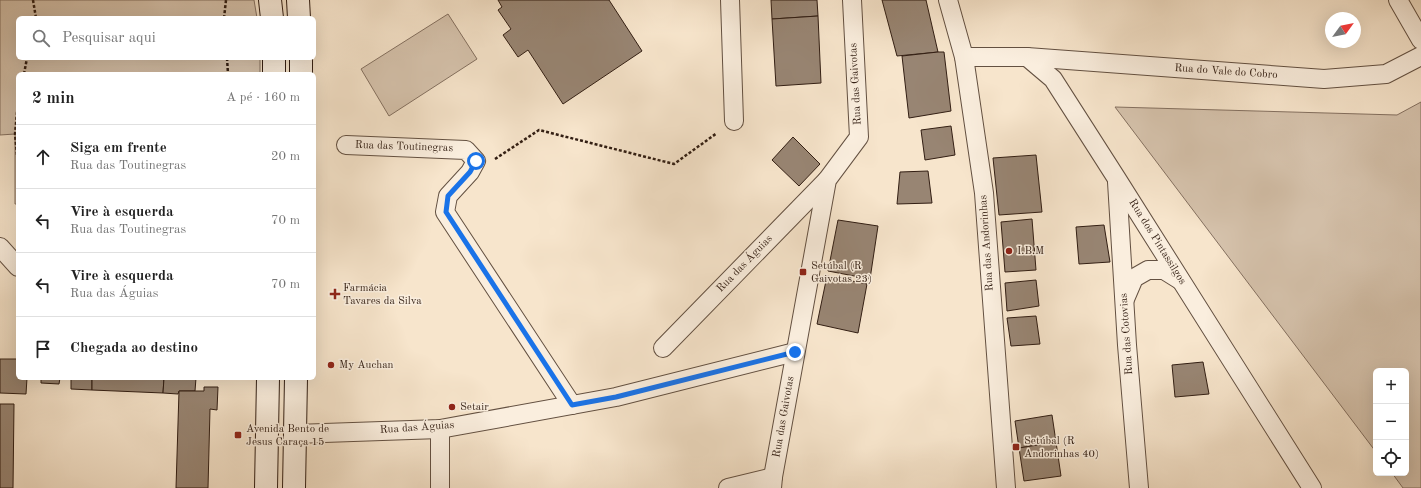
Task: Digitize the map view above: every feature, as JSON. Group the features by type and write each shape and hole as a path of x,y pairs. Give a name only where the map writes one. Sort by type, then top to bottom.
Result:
{"main road":[{"path":"270,0 272,16"},
{"path":"298,0 299,16"},
{"path":"274,60 274,72"},
{"path":"301,60 301,72"},
{"path":"266,488 268,380"},
{"path":"294,488 296,380"}],"street":[{"path":"730,0 734,121"},
{"name":"Rua das Gaivotas","path":"772,483 827,180 859,136 852,0"},
{"name":"Rua das Andorinhas","path":"948,0 964,56 984,193 1006,488"},
{"path":"1398,0 1421,40"},
{"path":"964,56 1027,57"},
{"name":"Rua do Vale do Cobro","path":"1027,57 1324,79 1386,74 1421,56"},
{"name":"Rua dos Pintassilgos","path":"1027,57 1053,79 1312,488"},
{"name":"Rua das Toutinegras","path":"346,145 466,150 476,161 470,172 448,196 446,212 572,405"},
{"name":"Rua das Cotovias","path":"1117,179 1127,345 1140,488"},
{"name":"Rua das Águias","path":"663,348 827,180"},
{"path":"0,248 16,265"},
{"path":"1124,300 1134,278 1148,270 1164,270 1181,280"},
{"name":"Rua das Águias","path":"295,434 440,429 616,397 795,352"},
{"path":"440,429 440,488"},
{"path":"728,488 772,483"}],"path":[{"path":"33,0 36,16"},
{"path":"224,16 226,0"},
{"path":"24,72 27,60"},
{"path":"227,60 228,72"},
{"path":"492,160 540,130 674,164 734,121"},
{"path":"16,123 16,144"}],"shaded area":[{"path":"0,0 254,0 257,16 16,16 16,60 260,60 260,72 16,72 16,204 15,134 0,135"},
{"path":"448,14 477,59 389,116 361,69"},
{"path":"1421,102 1421,488 1403,488 1394,476 1409,476 1409,368 1373,368 1373,448 1115,107 1397,115"}],"building":[{"path":"498,0 609,0 642,51 563,104 528,50 518,57 503,35 511,29 498,10 502,7"},
{"path":"771,0 817,0 818,16 772,19"},
{"path":"882,0 926,0 938,52 897,56"},
{"path":"818,16 821,83 776,86 772,19"},
{"path":"944,52 951,111 909,118 902,56"},
{"path":"951,126 955,155 925,160 921,130"},
{"path":"793,137 820,164 799,186 772,160"},
{"path":"1036,155 1042,212 999,215 993,158"},
{"path":"928,171 932,203 897,204 900,172"},
{"path":"1032,219 1036,270 1005,272 1001,222"},
{"path":"838,220 878,226 870,279 828,271"},
{"path":"1104,225 1110,262 1079,264 1076,227"},
{"path":"827,276 867,284 858,333 817,324"},
{"path":"1036,280 1039,306 1007,311 1005,283"},
{"path":"1036,316 1040,344 1011,346 1007,318"},
{"path":"0,359 16,359 16,380 27,380 26,394 0,393"},
{"path":"1203,362 1209,394 1175,397 1172,365"},
{"path":"41,380 60,380 59,384 41,383"},
{"path":"71,380 92,380 92,390 71,389"},
{"path":"92,380 164,380 163,393 92,390"},
{"path":"164,380 196,380 195,391 179,391 178,394 163,393"},
{"path":"204,387 218,387 217,410 210,409 208,488 176,488 179,391 204,391"},
{"path":"0,404 14,404 13,488 0,488"},
{"path":"1052,415 1056,442 1019,448 1015,421"},
{"path":"1056,442 1061,476 1024,481 1019,448"}],"place":[{"name":"I.B.M","path":"1009,251"},
{"name":"Setúbal (R Gaivotas 23)","path":"803,272"},
{"name":"Farmácia Tavares da Silva","path":"335,294"},
{"name":"My Auchan","path":"331,365"},
{"name":"Setair","path":"452,407"},
{"name":"Avenida Bento de Jesus Caraça 15","path":"238,435"},
{"name":"Setúbal (R Andorinhas 40)","path":"1016,447"}],"route":[{"path":"476,161 470,172 448,196 446,212 572,405 616,397 795,352"}]}
